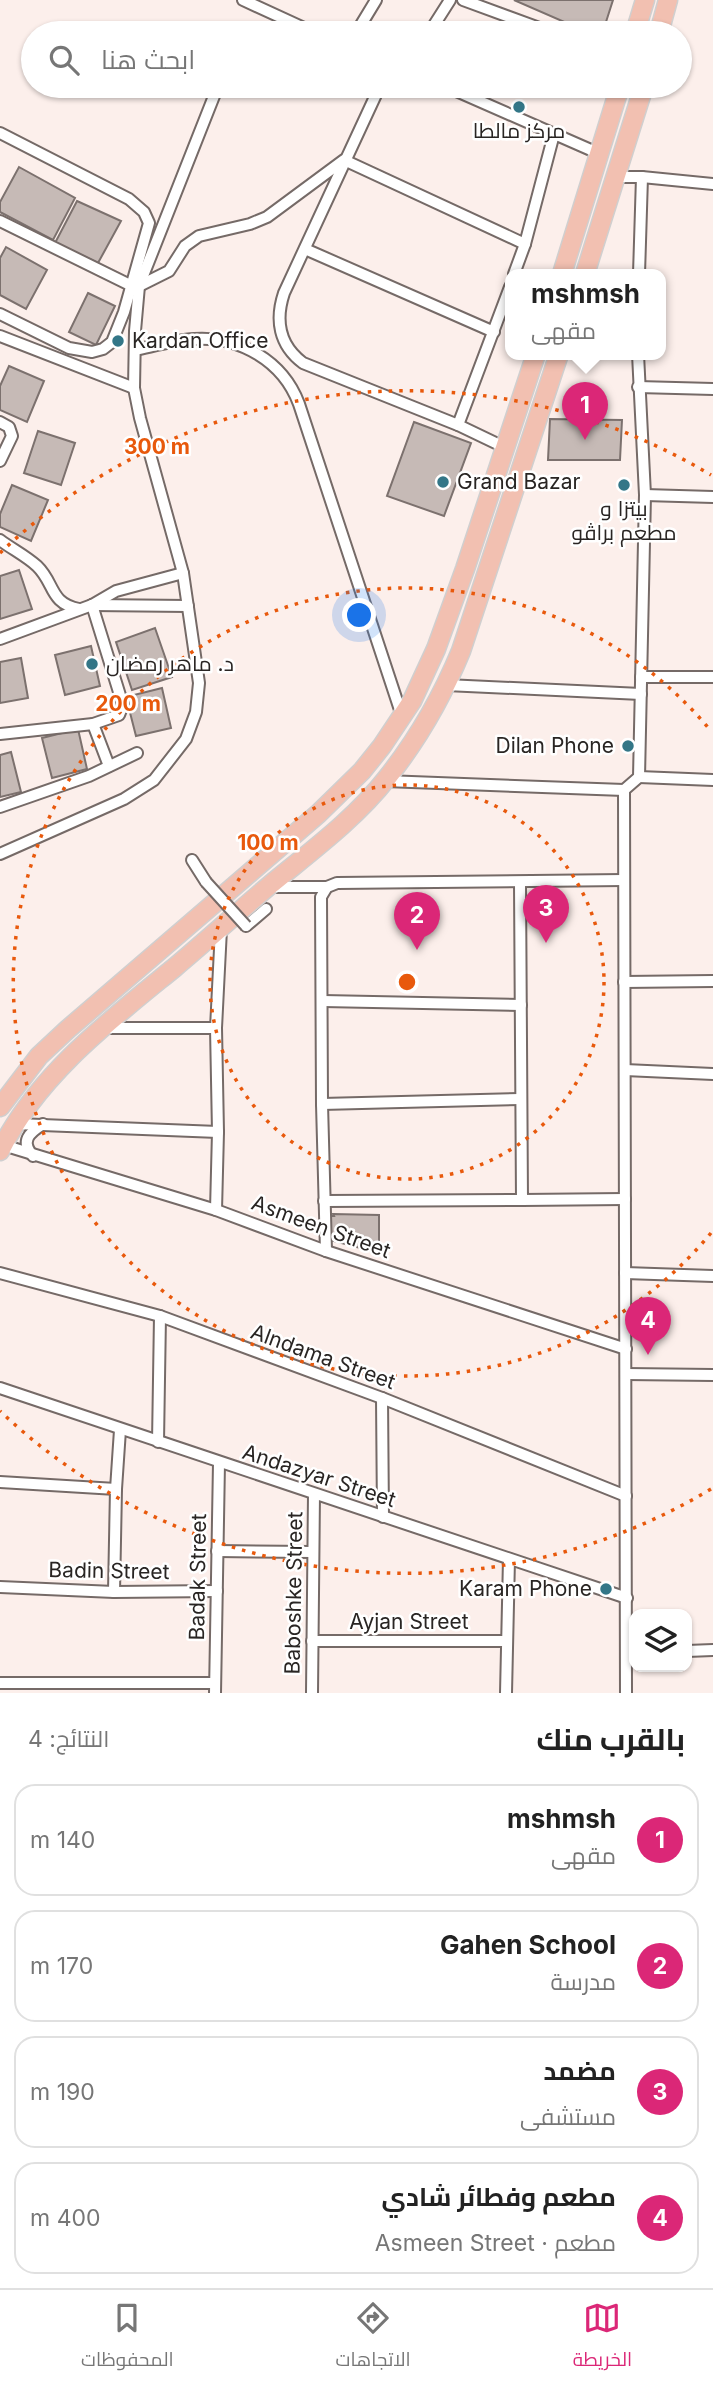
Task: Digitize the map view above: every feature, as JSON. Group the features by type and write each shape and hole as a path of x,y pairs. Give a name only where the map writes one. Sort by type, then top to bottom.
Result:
{"main road":[{"path":"639,21 645,0"},
{"path":"662,21 668,0"},
{"path":"564,269 616,98"},
{"path":"587,269 640,98"},
{"path":"0,1108 39,1056 341,793 382,746 402,716 436,649 534,360"},
{"path":"1,1148 55,1074 102,1028 222,929 339,826 385,780 426,723 446,685 478,604 557,360"}],"street":[{"path":"243,0 289,21"},
{"path":"363,21 376,0"},
{"path":"437,21 450,0"},
{"path":"463,0 520,21"},
{"path":"0,314 69,348 92,352 103,349 112,342 213,98"},
{"path":"374,98 280,305 280,332 292,355 303,363 458,425 506,448"},
{"path":"472,98 600,154"},
{"path":"0,134 129,198 144,212 149,223 135,286 134,388 147,448 183,573 199,683 196,712 186,739 154,780 124,799 0,854"},
{"path":"516,269 554,134"},
{"path":"0,221 135,286 169,271 185,247 199,236 250,224 267,217 344,160"},
{"path":"344,160 525,244"},
{"path":"616,177 713,184"},
{"path":"639,269 642,177"},
{"path":"305,249 494,332"},
{"path":"458,425 505,301"},
{"path":"0,336 134,388"},
{"path":"135,351 192,339 222,340 261,356 285,377 299,404 402,716"},
{"path":"638,360 645,495 639,777"},
{"path":"638,387 713,389"},
{"path":"0,422 9,427 12,436 0,461"},
{"path":"645,495 713,497"},
{"path":"0,540 39,568 57,599 79,609"},
{"path":"0,639 92,605 116,591 183,573"},
{"path":"92,605 188,606"},
{"path":"0,734 93,724 115,718 122,710 123,705 92,605"},
{"path":"640,677 713,677"},
{"path":"446,685 641,694"},
{"path":"93,724 109,766"},
{"path":"0,807 89,776 136,753"},
{"path":"385,780 624,790 639,777 713,780"},
{"path":"624,790 626,1496 629,1634"},
{"path":"192,860 206,882 246,926 266,909"},
{"path":"269,887 327,887 337,883 624,880"},
{"path":"520,883 522,1200"},
{"path":"326,1251 321,897 327,887"},
{"path":"216,1210 216,1028 222,929"},
{"path":"624,982 713,981"},
{"path":"323,1002 521,1005"},
{"path":"102,1028 216,1028"},
{"path":"625,1070 713,1074"},
{"path":"322,1104 520,1100"},
{"path":"17,1124 218,1132"},
{"path":"33,1156 27,1148 26,1139 43,1124"},
{"name":"Asmeen Street","path":"1,1148 216,1210 326,1251 626,1349"},
{"path":"324,1201 625,1199"},
{"name":"Alndama Street","path":"0,1273 160,1316 382,1398 626,1496"},
{"path":"625,1273 713,1276"},
{"path":"158,1442 160,1316"},
{"path":"626,1374 713,1375"},
{"name":"Andazyar Street","path":"0,1388 627,1598"},
{"path":"382,1398 383,1517"},
{"path":"114,1592 120,1430"},
{"name":"Badak Street","path":"215,1688 219,1463"},
{"path":"0,1482 116,1489"},
{"name":"Baboshke Street","path":"312,1693 314,1494"},
{"path":"217,1551 312,1552"},
{"path":"506,1693 509,1559"},
{"name":"Badin Street","path":"0,1587 114,1592 217,1591"},
{"name":"Ayjan Street","path":"312,1641 506,1641"},
{"path":"692,1651 713,1650"},
{"path":"626,1693 629,1662"},
{"path":"0,1684 215,1688"}],"building":[{"path":"514,0 613,0 606,21 562,21"},
{"path":"19,167 75,198 53,240 0,212 0,202"},
{"path":"77,201 121,221 98,263 55,243"},
{"path":"6,247 47,270 26,309 0,295 0,258"},
{"path":"88,293 115,306 96,345 69,332"},
{"path":"9,366 44,381 27,422 0,410 0,386"},
{"path":"550,419 622,420 620,460 548,460"},
{"path":"414,422 471,443 444,516 387,496"},
{"path":"38,431 75,443 61,485 24,473"},
{"path":"12,485 48,500 31,541 0,527 0,514"},
{"path":"19,570 32,609 0,619 0,576"},
{"path":"155,628 172,677 132,690 116,642"},
{"path":"91,646 100,686 65,695 55,655"},
{"path":"21,658 28,698 0,703 0,662"},
{"path":"162,688 171,728 136,736 126,697"},
{"path":"78,729 87,769 52,778 42,738"},
{"path":"11,752 21,792 0,797 0,755"},
{"path":"333,1214 379,1215 379,1253 330,1240"}],"place":[{"name":"مركز مالطا","path":"519,107"},
{"name":"Kardan Office","path":"118,341"},
{"name":"mshmsh","path":"585,440"},
{"name":"Grand Bazar","path":"443,482"},
{"name":"بيتزا و مطعم براڤو","path":"624,485"},
{"name":"د. ماهر رمضان","path":"92,664"},
{"name":"Dilan Phone","path":"628,746"},
{"name":"مضمد","path":"546,943"},
{"name":"Gahen School","path":"417,950"},
{"name":"مطعم وفطائر شادي","path":"648,1355"},
{"name":"Karam Phone","path":"606,1589"}]}
